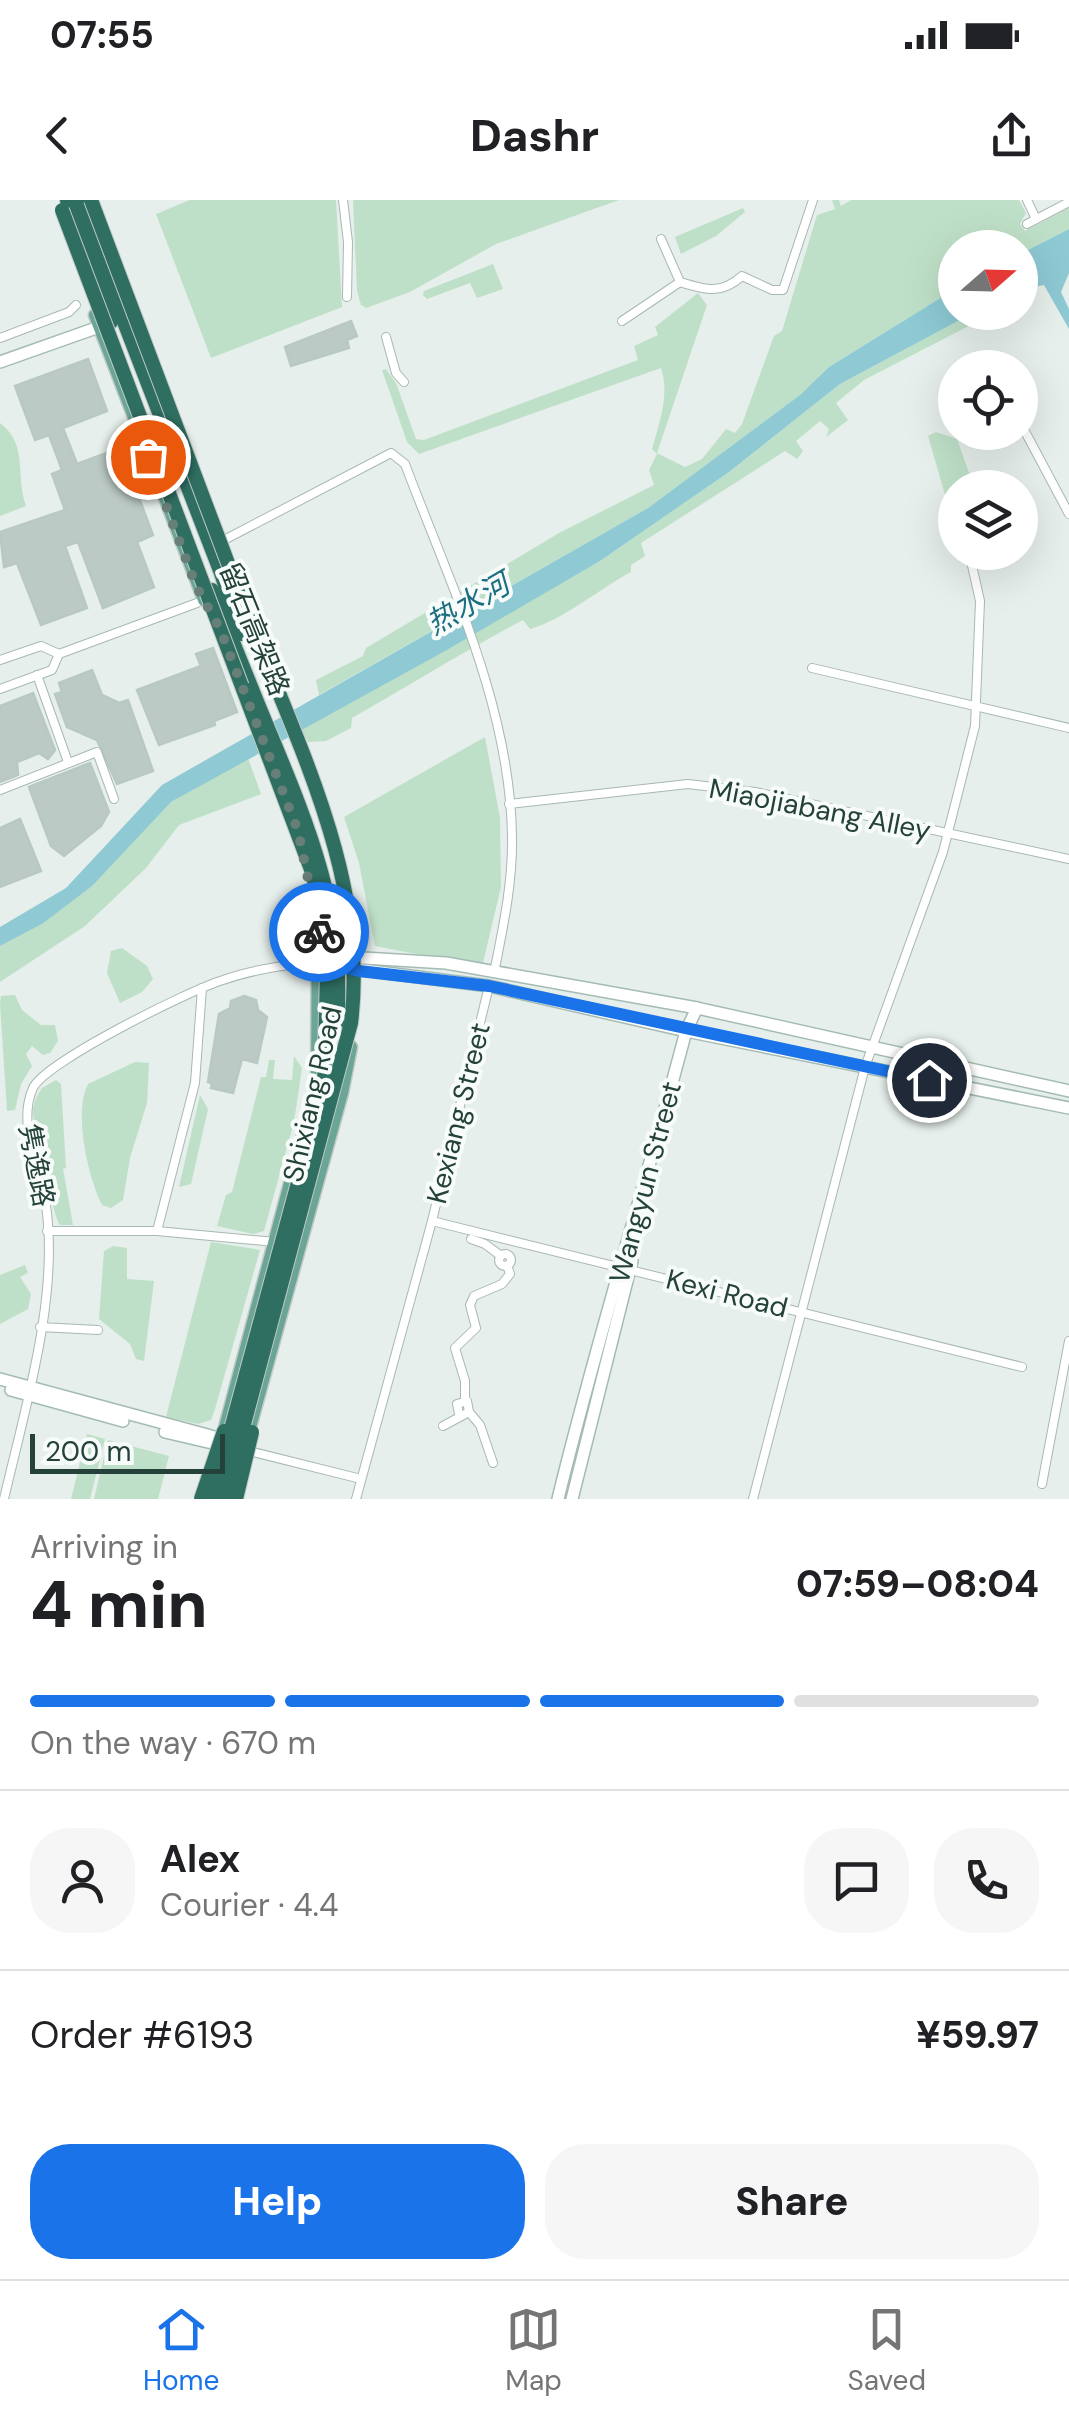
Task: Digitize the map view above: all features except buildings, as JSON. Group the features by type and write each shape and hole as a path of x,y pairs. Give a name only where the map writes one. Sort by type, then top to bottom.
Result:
{"highway":[{"name":"留石高架路","path":"56,200 312,872 328,936 324,1088"},
{"name":"留石高架路","path":"79,204 103,325 214,576"},
{"name":"留石高架路","path":"79,204 318,856 338,942 337,1022 324,1088 237,1403 215,1448 206,1499"},
{"name":"留石高架路","path":"79,204 338,857 350,904 354,949 351,1024 230,1499"},
{"path":"114,297 153,382 181,426"},
{"path":"103,325 148,457"},
{"path":"198,471 214,576"},
{"path":"161,492 214,576"},
{"name":"留石高架路","path":"257,687 320,836 341,911 348,978 338,1068"},
{"path":"230,1499 333,1115 351,1024"}],"main road":[{"path":"56,200 103,325"},
{"name":"Shixiang Road","path":"79,204 141,319 236,571 243,611 342,858 354,906 360,994 342,1094 230,1499"},
{"name":"Shixiang Road","path":"148,457 196,586 220,629 298,831 318,918 317,1082 206,1499"}],"street":[{"path":"343,200 348,242 347,297"},
{"path":"661,239 680,282 708,291 726,290 742,276 772,290 782,290 813,200"},
{"path":"1027,200 1036,219"},
{"path":"1027,224 1069,202"},
{"path":"622,322 680,282"},
{"path":"0,338 69,312 76,305"},
{"path":"0,359 103,325"},
{"path":"386,338 388,352 404,382"},
{"path":"1035,450 1069,514"},
{"name":"Kexiang Street","path":"224,540 391,453 405,464 478,655 497,721 509,804 510,877 494,972 432,1221 356,1499"},
{"path":"752,1499 866,1067 948,833 975,726 980,601 973,570"},
{"path":"0,660 41,646 58,654 197,603"},
{"path":"0,689 52,670 58,654"},
{"path":"812,668 1069,728"},
{"path":"38,675 68,762"},
{"path":"0,790 97,752 114,799"},
{"name":"Miaojiabang Alley","path":"509,804 688,784 755,792 1069,859"},
{"path":"320,961 358,955 494,972 697,1008 1069,1091"},
{"path":"320,961 359,971 489,986 1069,1108"},
{"name":"隽逸路","path":"4,1499 40,1327 48,1231 45,1198 26,1122 26,1106 37,1079 69,1055 202,988 251,972 320,961"},
{"path":"156,1230 169,1196 195,1083 202,988"},
{"name":"Wangyun Street","path":"572,1499 626,1268 697,1008"},
{"name":"Kexi Road","path":"432,1221 1022,1367"},
{"path":"48,1231 156,1230 274,1242"},
{"path":"471,1239 501,1256 510,1256 506,1281 474,1296 470,1306 476,1328 456,1348 465,1381 465,1401 457,1404 480,1424 493,1463"},
{"name":"Wangyun Street","path":"558,1499 581,1404 626,1268"},
{"path":"40,1327 98,1330"},
{"path":"1042,1484 1069,1341"},
{"path":"0,1379 29,1391"},
{"path":"0,1387 29,1391 361,1479"},
{"path":"443,1426 464,1412"}],"green space":[{"path":"190,200 336,200 342,307 211,358 156,214"},
{"path":"353,200 619,200 496,244 410,292 366,308 361,305 357,291"},
{"path":"832,200 839,200 841,206 851,200 1019,200 1026,213 1020,224 1024,230 938,230 938,300 829,367 800,395 648,508 319,695 316,680 363,656 366,648 559,533 654,485 649,470 657,454 652,449 664,399 661,368 419,454 407,442 382,370 386,369 396,383 416,439 424,440 638,360 634,346 658,335 655,327 698,293 707,305 657,453 685,467 702,459 726,429 735,433 742,424 774,336 782,331 817,215 835,209"},
{"path":"743,208 745,212 716,236 681,254 675,237"},
{"path":"1069,208 1069,229 1038,245 1038,230 1027,230"},
{"path":"493,264 503,289 477,298 470,283 427,299 423,295 424,291"},
{"path":"941,330 961,330 864,380 836,403 848,420 826,437 829,429 820,421 796,441 803,451 797,459 785,451 641,543 645,556 631,565 631,572 543,625 530,629 523,620 352,718 351,728 326,741 308,742 301,730 600,561 729,472 840,384"},
{"path":"0,423 15,441 26,506 0,516"},
{"path":"938,433 938,450 961,450 968,470 938,470 928,436"},
{"path":"485,737 500,818 501,887 482,967 375,946 359,863 344,817"},
{"path":"248,758 261,794 179,825 146,868 85,926 0,982 0,946 42,924 171,802"},
{"path":"122,948 147,966 153,979 142,992 120,1003 107,973 111,951"},
{"path":"15,995 22,1010 41,1025 55,1025 58,1041 50,1053 43,1055 32,1046 26,1054 32,1066 21,1084 15,1110 7,1111 0,1004 1,996"},
{"path":"294,1056 302,1068 294,1122 264,1231 253,1234 217,1226 226,1195 232,1192 261,1077 266,1077 269,1060 275,1060 273,1079 292,1080"},
{"path":"135,1062 149,1063 147,1103 130,1158 123,1200 111,1208 102,1205 87,1162 82,1127 84,1096 88,1084"},
{"path":"56,1080 61,1084 66,1168 63,1169 73,1225 60,1225 57,1219 34,1118 33,1107 42,1088"},
{"path":"200,1095 208,1109 191,1184 179,1187"},
{"path":"211,1242 260,1250 215,1409 211,1420 198,1424 166,1417"},
{"path":"113,1246 127,1248 127,1279 154,1281 144,1361 136,1359 130,1344 99,1319 104,1251"},
{"path":"25,1265 28,1273 20,1277 31,1294 28,1309 0,1324 0,1275"},
{"path":"87,1434 105,1439 90,1499 71,1499"},
{"path":"108,1440 169,1456 158,1499 94,1499"}],"water":[{"path":"1069,229 1069,273 1061,292 1069,309 1069,329 1044,285 1038,286 1038,245"},
{"path":"938,300 938,330 941,330 840,384 729,472 600,561 171,802 92,886 42,924 0,946 0,927 66,888 162,785 648,508 800,395 829,367"}],"way so far":[{"path":"148,457 196,586 220,629 298,831 319,932"}],"route":[{"path":"319,932 320,961 359,971 489,986 929,1080"}],"water label":[{"name":"热水河","path":"468,604"}]}
